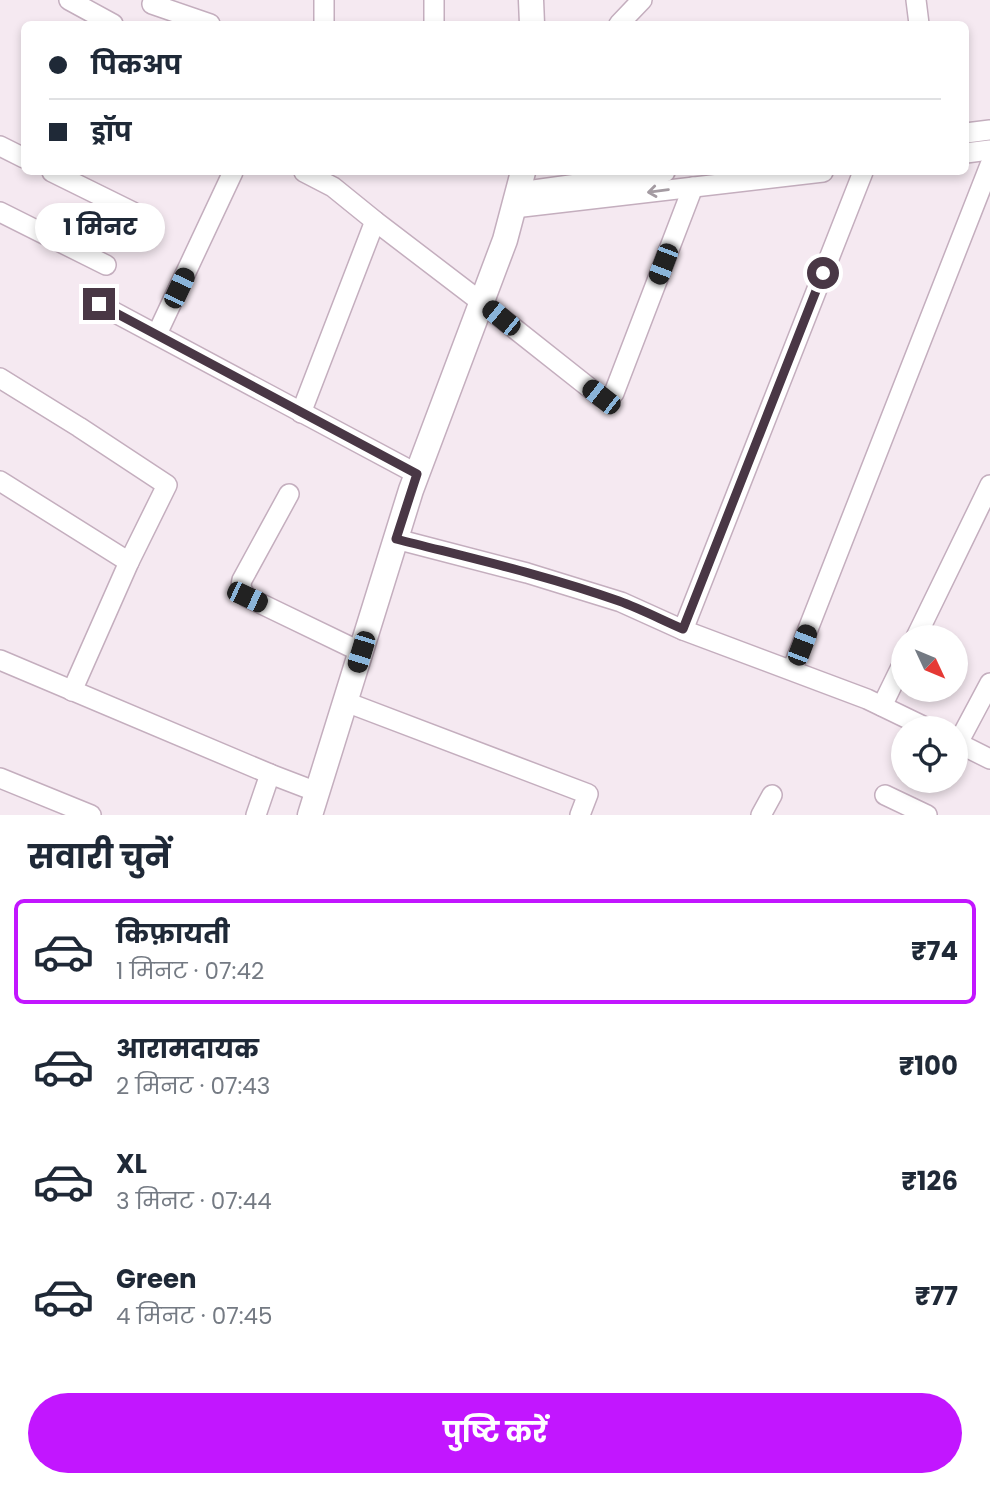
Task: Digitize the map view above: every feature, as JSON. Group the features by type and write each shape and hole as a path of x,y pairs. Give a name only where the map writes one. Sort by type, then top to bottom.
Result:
{"street":[{"path":"69,0 109,21"},
{"path":"324,0 324,21"},
{"path":"434,0 435,21"},
{"path":"531,0 532,21"},
{"path":"622,21 642,0"},
{"path":"916,0 919,21"},
{"path":"152,4 201,21"},
{"path":"969,133 990,130"},
{"path":"0,146 21,156"},
{"path":"969,153 990,150"},
{"path":"792,670 990,165"},
{"path":"58,175 133,212"},
{"path":"157,334 232,175"},
{"path":"310,175 333,187 601,397 606,398 614,393 693,187"},
{"path":"521,183 626,175"},
{"path":"521,183 693,187 798,175"},
{"path":"683,629 862,175"},
{"path":"0,660 270,774 314,804 417,474 505,240 521,183"},
{"path":"0,212 106,265"},
{"path":"301,413 375,221"},
{"path":"99,304 417,474"},
{"path":"0,378 167,485 72,691"},
{"path":"0,481 130,562"},
{"path":"922,625 990,485"},
{"path":"289,494 242,580 243,593 361,652"},
{"path":"396,539 527,573 621,602 903,716"},
{"path":"968,722 990,683"},
{"path":"882,706 891,688"},
{"path":"345,702 588,794 580,815"},
{"path":"968,748 990,759"},
{"path":"256,815 270,774"},
{"path":"0,778 91,815"},
{"path":"761,815 772,794"},
{"path":"885,795 927,815"}],"route":[{"path":"99,304 417,474 396,539 580,589 621,602 683,629 823,273"}]}
